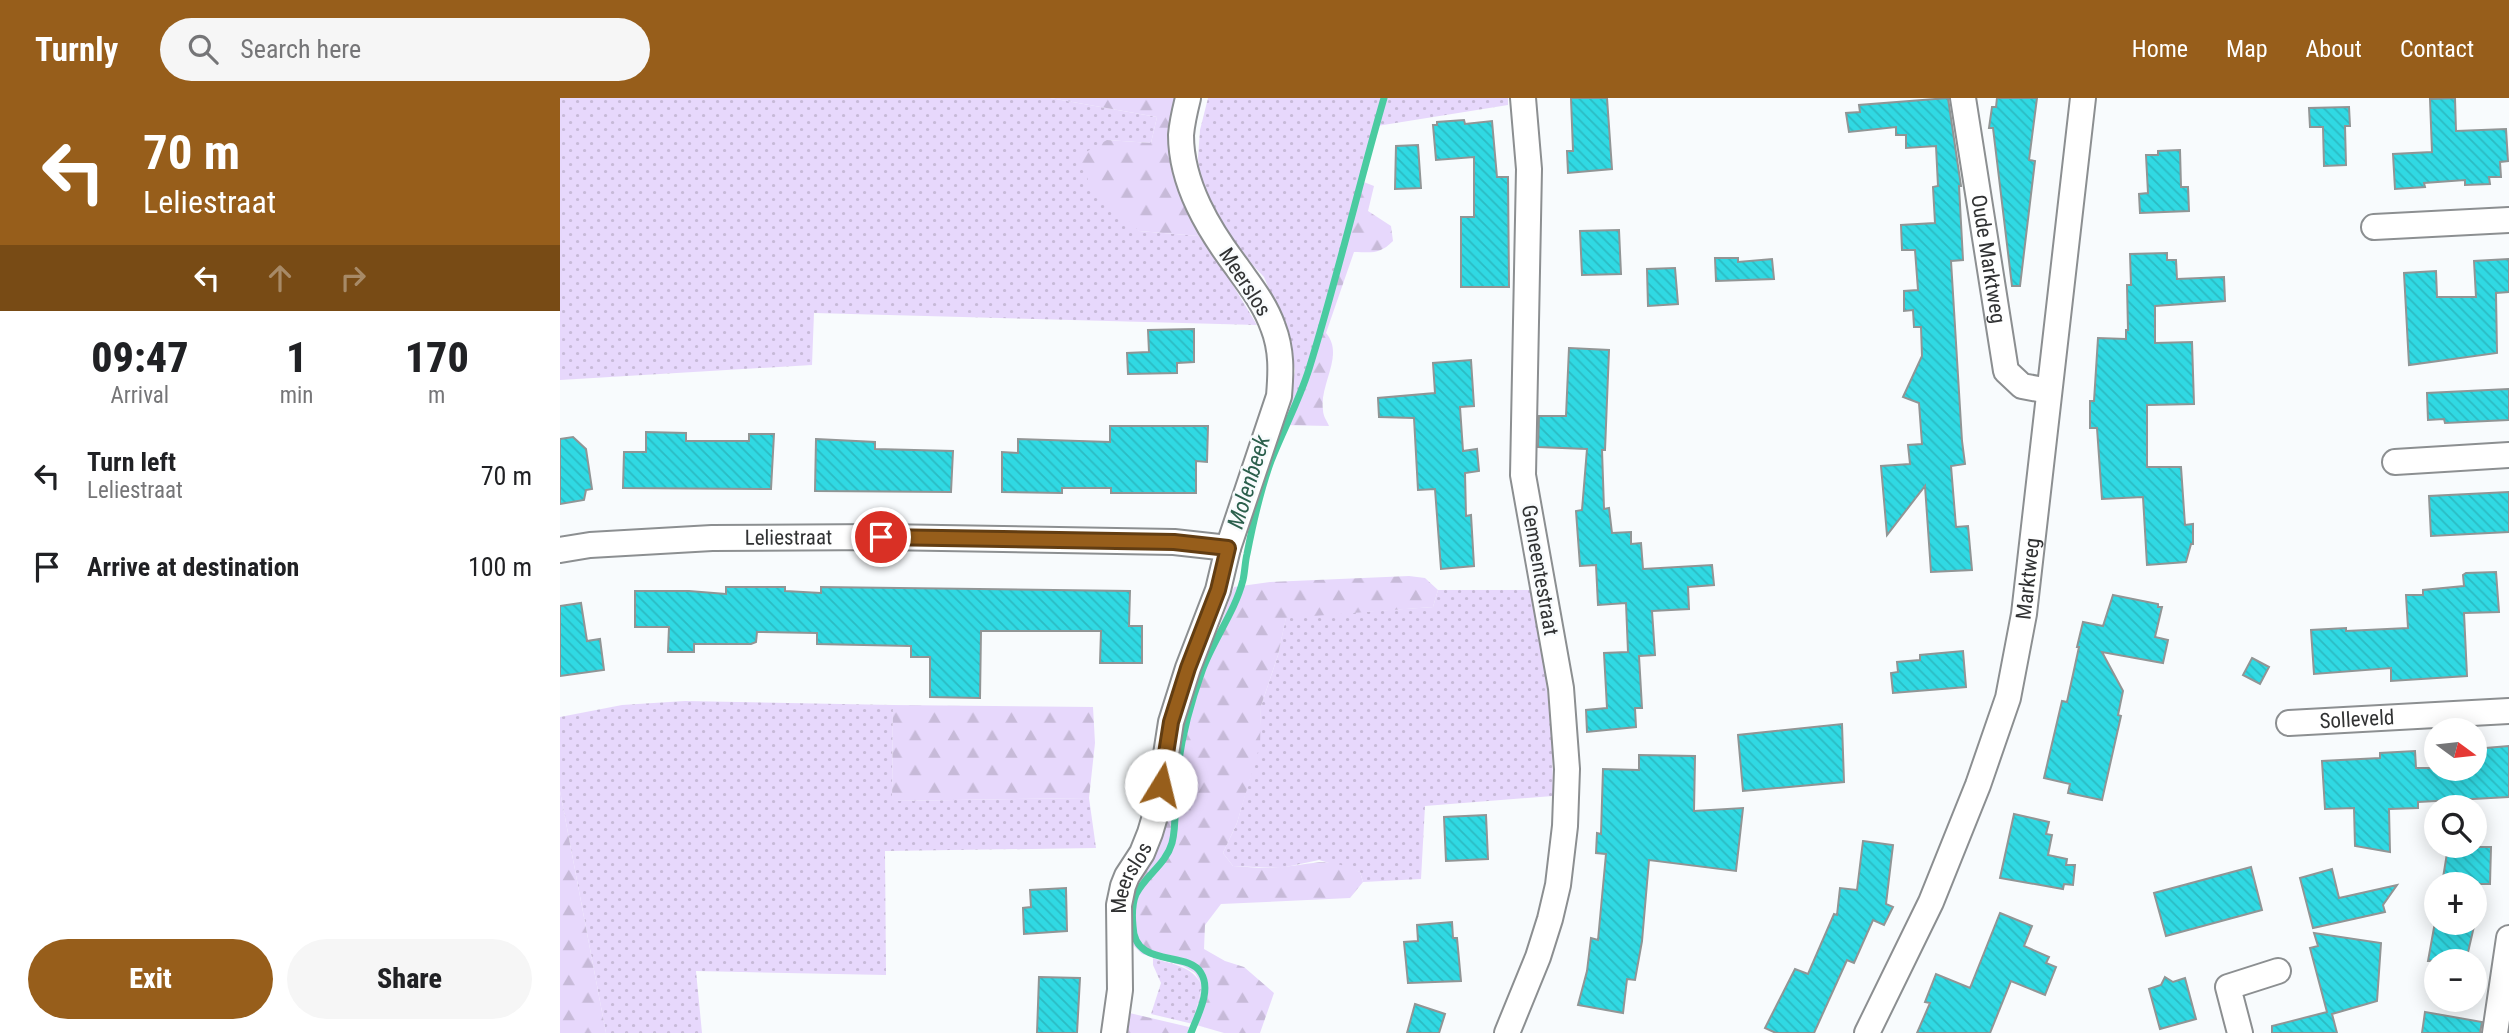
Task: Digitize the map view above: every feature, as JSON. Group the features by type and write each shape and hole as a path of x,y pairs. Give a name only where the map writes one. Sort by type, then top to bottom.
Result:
{"street":[{"name":"Meerslos","path":"1114,1033 1120,990 1119,905 1123,886 1126,876 1142,853 1158,806 1171,722 1218,590 1228,548 1279,396 1282,364 1265,307 1206,222 1184,164 1181,136 1188,98"},
{"name":"Gemeentestraat","path":"1507,1033 1538,957 1558,885 1565,826 1567,769 1561,688 1523,475 1529,169 1523,98"},
{"name":"Oude Marktweg","path":"1963,98 2006,371 2022,386 2049,391"},
{"name":"Marktweg","path":"1867,1033 1931,902 1978,785 2008,698 2024,614 2083,98"},
{"path":"2374,227 2509,220"},
{"path":"2395,462 2509,455"},
{"name":"Leliestraat","path":"560,550 590,545 712,538 829,537 1174,542 1228,548"},
{"name":"Solleveld","path":"2289,723 2509,711"},
{"path":"2495,1033 2509,938"},
{"path":"2240,1033 2228,987 2278,971"}],"green space":[{"path":"560,98 1050,98 1157,117 1151,143 1107,140 1139,231 1199,236 1225,272 1257,325 814,313 812,365 560,380"},
{"path":"1050,98 1183,98 1175,169 1177,188 1199,236 1139,231 1090,185 1079,156 1107,140 1151,143 1157,117"},
{"path":"1208,98 1508,98 1508,105 1377,126 1296,407 1287,405 1295,371 1288,336 1264,277 1226,237 1201,195 1198,158 1200,130"},
{"path":"1361,181 1374,186 1368,211 1391,226 1393,241 1379,251 1354,252 1326,333 1333,351 1323,400 1324,414 1329,426 1282,425 1287,405 1297,407"},
{"path":"1409,576 1425,578 1438,590 1433,607 1286,618 1278,655 1261,706 1260,745 1237,823 1223,853 1233,866 1271,868 1322,862 1338,864 1360,872 1363,882 1350,898 1221,904 1205,925 1204,949 1225,961 1244,967 1274,993 1260,1033 1224,1033 1193,1024 1202,985 1195,973 1183,966 1142,954 1133,945 1127,931 1126,898 1156,849 1165,827 1175,764 1187,715 1234,587 1270,582"},
{"path":"1438,590 1530,590 1545,669 1552,735 1553,796 1425,806 1421,879 1363,882 1360,872 1319,860 1281,868 1233,866 1223,853 1237,823 1259,745 1261,706 1278,655 1286,617 1433,607"},
{"path":"685,701 893,705 892,801 1089,798 1096,848 885,851 886,975 696,971 702,1033 606,1033 560,791 560,717 622,705"},
{"path":"893,705 1093,707 1095,743 1089,798 892,801"},
{"path":"560,791 606,1033 560,1033"},
{"path":"1153,958 1174,964 1198,978 1202,985 1193,1024 1151,1014 1161,983 1153,965"},
{"path":"1121,1011 1189,1027 1188,1033 1117,1033"}],"building":[{"path":"1571,98 1607,98 1612,169 1568,173 1567,151 1573,151"},
{"path":"1948,98 1961,186 1963,260 1951,261 1965,464 1951,466 1956,527 1968,526 1972,570 1931,572 1925,486 1887,535 1881,466 1910,464 1908,445 1922,444 1919,403 1903,397 1922,356 1921,327 1914,327 1913,310 1904,311 1904,291 1918,290 1915,250 1902,250 1901,225 1935,223 1933,187 1938,186 1936,146 1906,148 1906,135 1896,135 1896,127 1849,132 1846,113 1860,112 1859,105"},
{"path":"1997,98 2037,98 2029,160 2035,161 2020,286 2012,286 1993,128 1989,128 1992,107 1996,107"},
{"path":"2455,98 2456,131 2506,129 2508,161 2500,162 2501,177 2489,177 2490,184 2465,185 2465,180 2424,183 2425,187 2395,189 2393,154 2432,152 2430,99"},
{"path":"2349,107 2350,126 2345,126 2346,165 2324,166 2323,127 2310,127 2309,108"},
{"path":"1464,120 1465,124 1492,121 1497,177 1508,177 1509,287 1461,287 1461,217 1474,217 1474,157 1436,160 1433,125 1437,125 1437,122"},
{"path":"1418,145 1421,188 1395,189 1396,146"},
{"path":"2180,150 2181,187 2188,187 2189,211 2140,213 2139,194 2148,193 2146,155 2158,155 2158,151"},
{"path":"1619,230 1621,274 1582,275 1580,231"},
{"path":"2167,253 2167,260 2176,260 2177,279 2224,277 2225,301 2155,306 2155,343 2192,342 2194,404 2147,405 2147,467 2181,467 2185,525 2193,524 2193,544 2186,562 2147,565 2143,497 2102,499 2097,428 2090,428 2090,401 2094,401 2098,338 2126,339 2127,285 2131,285 2130,254"},
{"path":"1715,258 1738,258 1738,262 1772,259 1774,279 1716,281"},
{"path":"2509,259 2509,292 2496,293 2497,353 2409,365 2404,273 2436,271 2437,297 2476,297 2474,261"},
{"path":"1675,268 1678,304 1648,306 1647,269"},
{"path":"1194,329 1194,362 1177,363 1177,373 1128,374 1127,353 1149,352 1148,330"},
{"path":"1569,348 1609,350 1605,450 1602,450 1604,509 1609,508 1612,533 1631,532 1631,544 1641,543 1643,569 1712,565 1714,585 1688,587 1689,609 1652,611 1655,655 1639,656 1642,708 1635,708 1636,727 1587,732 1586,710 1607,708 1604,653 1628,652 1626,603 1598,605 1596,565 1580,566 1576,511 1582,510 1587,449 1538,447 1539,416 1566,416"},
{"path":"1471,360 1474,406 1460,407 1463,451 1477,449 1479,471 1465,473 1466,516 1471,515 1474,566 1441,569 1435,489 1418,490 1414,418 1379,417 1378,398 1435,393 1433,363"},
{"path":"2509,389 2509,420 2445,423 2444,419 2428,420 2427,393"},
{"path":"1110,426 1208,426 1207,462 1196,461 1196,493 1111,493 1111,488 1062,488 1062,493 1002,492 1002,452 1018,453 1018,439 1110,442"},
{"path":"646,432 686,433 686,441 749,441 749,434 774,434 771,489 623,488 624,452 646,452"},
{"path":"573,437 586,449 592,489 586,490 584,500 560,504 560,439"},
{"path":"816,439 875,442 875,449 953,451 951,492 815,491"},
{"path":"2509,492 2509,532 2431,536 2429,496"},
{"path":"2496,572 2499,612 2464,613 2467,676 2391,681 2391,668 2314,674 2311,630 2408,628 2406,595 2423,595 2423,590 2464,586 2463,575 2466,573"},
{"path":"726,587 785,587 785,591 821,593 821,587 1130,591 1129,626 1142,626 1142,663 1100,663 1101,631 981,631 980,698 930,697 930,657 911,657 911,646 817,644 817,633 757,632 756,642 751,644 694,644 694,652 668,652 669,627 635,627 635,591 726,594"},
{"path":"2113,595 2162,607 2155,637 2168,640 2163,663 2102,652 2123,691 2118,715 2121,716 2102,800 2068,793 2070,784 2044,778 2062,701 2067,702 2083,622 2103,626"},
{"path":"581,603 587,641 600,639 604,670 560,676 560,606"},
{"path":"1963,651 1966,687 1893,693 1891,673 1898,672 1897,662 1920,660 1920,655"},
{"path":"2252,658 2269,667 2260,684 2243,675"},
{"path":"1842,724 1844,782 1743,791 1738,735"},
{"path":"2509,746 2509,797 2424,795 2424,802 2418,802 2418,808 2389,809 2390,852 2355,846 2354,808 2325,809 2322,761 2380,758 2380,753 2415,751 2416,768 2424,768 2424,781 2487,781 2487,748"},
{"path":"1639,755 1695,756 1694,811 1743,808 1736,871 1649,860 1642,941 1635,980 1627,979 1623,1013 1578,1005 1587,971 1591,938 1598,940 1606,854 1596,853 1597,833 1601,834 1603,769 1639,770"},
{"path":"2014,814 2049,822 2046,834 2052,835 2048,855 2067,859 2066,865 2075,865 2073,885 2064,884 2063,889 2000,878"},
{"path":"1486,815 1488,859 1446,861 1444,817"},
{"path":"1863,841 1893,845 1886,904 1893,907 1884,925 1873,920 1854,963 1847,960 1814,1033 1776,1033 1765,1028 1795,969 1808,974 1834,914 1837,915 1840,888 1857,890"},
{"path":"2487,847 2491,847 2490,884 2487,884 2487,872 2444,872 2446,858 2487,858"},
{"path":"2251,867 2262,910 2166,936 2154,893"},
{"path":"2332,869 2339,898 2397,885 2383,905 2385,912 2313,928 2300,878"},
{"path":"1066,888 1067,931 1024,934 1023,908 1031,907 1030,890"},
{"path":"2000,913 2032,926 2024,946 2049,957 2046,963 2056,967 2045,995 2011,981 1990,1033 1917,1033 1930,1003 1925,1002 1936,974 1970,988"},
{"path":"1452,922 1453,938 1457,938 1461,981 1408,983 1404,942 1418,941 1417,925"},
{"path":"2314,933 2381,943 2377,1001 2332,1014 2337,1033 2272,1033 2272,1026 2327,1012 2310,948 2318,946"},
{"path":"2433,935 2472,935 2469,949 2430,949"},
{"path":"1039,977 1080,978 1077,1033 1037,1033"},
{"path":"2165,977 2173,982 2185,978 2196,1019 2160,1029 2149,989 2161,985"},
{"path":"1415,1004 1445,1014 1439,1033 1407,1033"},
{"path":"2425,1012 2482,1022 2480,1033 2422,1033"}],"waterway":[{"name":"Molenbeek","path":"1191,1033 1204,995 1201,973 1185,962 1152,954 1142,948 1136,939 1133,926 1134,902 1140,887 1165,857 1172,843 1179,756 1185,727 1202,671 1243,580 1263,484 1309,369 1384,98"}],"route":[{"path":"881,537 1174,542 1228,548 1218,590 1171,722 1161,785"}]}
